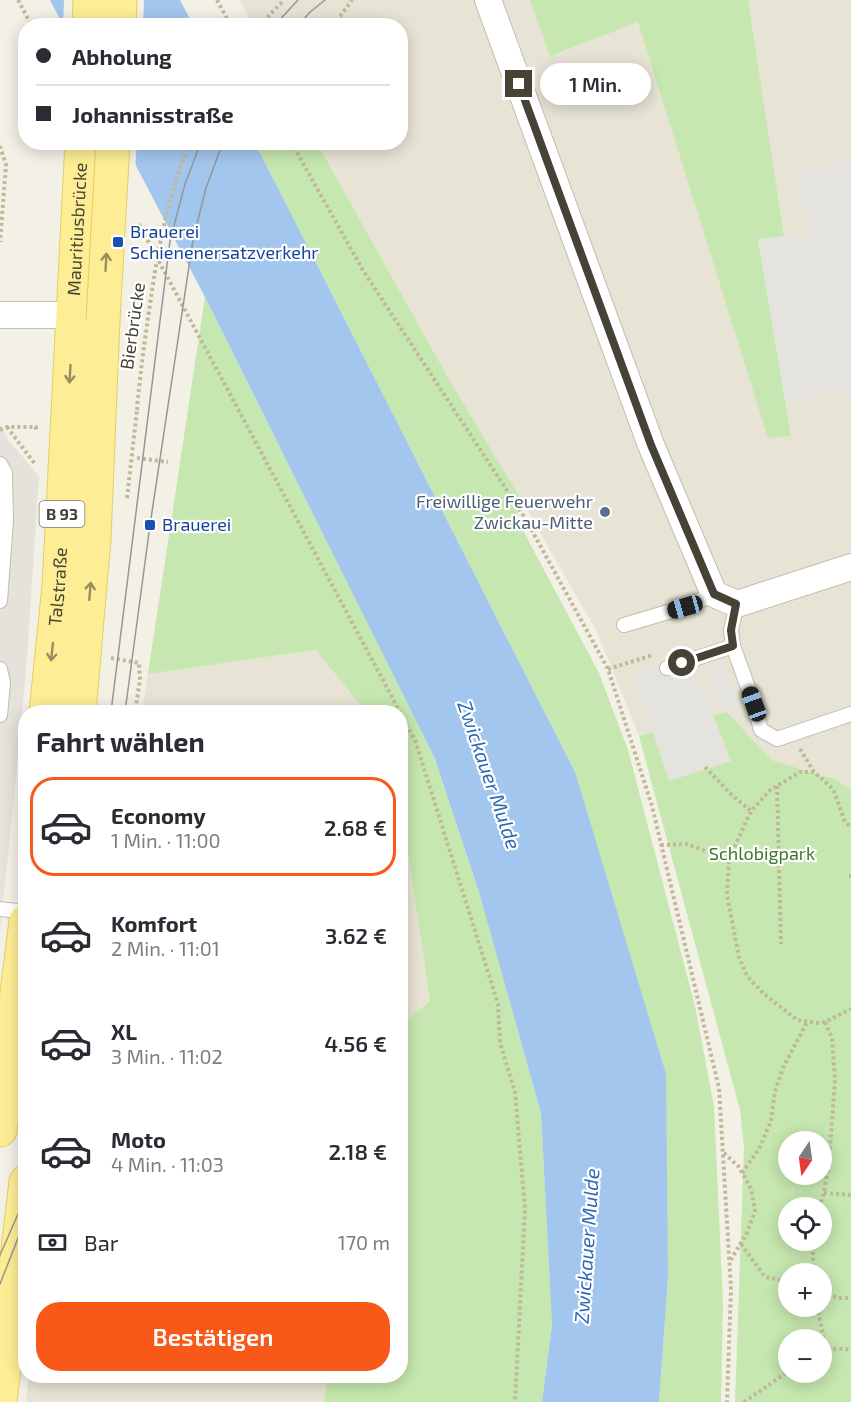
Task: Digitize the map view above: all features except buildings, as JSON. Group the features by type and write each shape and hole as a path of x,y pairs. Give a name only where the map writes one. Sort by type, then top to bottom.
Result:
{"main road":[{"path":"89,18 90,0"},
{"path":"119,18 120,0"},
{"name":"Mauritiusbrücke","path":"82,150 76,247 88,318"},
{"name":"Mauritiusbrücke","path":"88,318 112,150"},
{"name":"Talstraße","path":"47,705 88,318"},
{"name":"Talstraße","path":"80,705 94,539 88,318"},
{"path":"0,1130 18,985"},
{"path":"0,1402 18,1264"}],"street":[{"path":"488,0 651,445 725,599 851,567"},
{"path":"0,315 88,318"}],"lane":[{"path":"0,464 5,473 6,521 0,601"},
{"path":"624,625 685,607 725,599 733,646 761,730 777,739 851,714"},
{"path":"667,668 733,646"},
{"path":"0,669 3,683 0,715"},
{"path":"0,909 18,911"}],"path":[{"path":"18,0 28,18"},
{"path":"217,0 227,18"},
{"path":"267,18 284,0"},
{"path":"339,18 352,0"},
{"path":"0,146 6,165 0,242"},
{"name":"Bierbrücke","path":"136,410 156,259 170,197 187,150"},
{"path":"295,150 364,272 525,518 608,669 652,806 719,1088 731,1289 727,1402"},
{"path":"134,214 396,705"},
{"path":"7,427 35,465 35,455"},
{"path":"0,430 7,427 36,427 36,436"},
{"path":"137,458 168,462"},
{"path":"110,658 140,663 136,705"},
{"path":"408,728 414,740 498,1004 500,1043 515,1092 525,1209 514,1402"},
{"path":"790,735 814,772 833,789 844,822 851,827"},
{"path":"705,767 751,811"},
{"path":"814,772 800,772 771,789 751,811 729,859 727,895 739,957 747,976 763,993 797,1020 807,1022 825,1022 851,1009"},
{"path":"777,786 781,944"},
{"path":"661,845 686,844 729,859"},
{"path":"742,1173 759,1149 771,1121 775,1091 783,1068 807,1022"},
{"path":"823,1197 829,1162 835,1080 832,1038 825,1022"},
{"path":"723,1153 739,1167 751,1188 755,1211 747,1233 730,1262"},
{"path":"824,1193 851,1196"},
{"path":"741,1244 765,1277 778,1280"},
{"path":"832,1296 851,1298"},
{"path":"832,1351 846,1348 851,1350"},
{"path":"744,1402 778,1379"}],"shaded area":[{"path":"239,0 851,0 851,790 837,780 770,760 727,712 639,736 597,632 446,374 321,150 408,150 408,18 249,18"},
{"path":"851,160 851,392 785,401 758,239 807,234 798,171"},
{"path":"0,422 8,440 39,476 27,657 23,705 18,705 18,755 0,929"},
{"path":"317,650 360,705 143,705 148,674"},
{"path":"690,654 731,761 669,781 633,671"},
{"path":"723,662 741,705 722,711 706,668"},
{"path":"408,853 430,1002 408,1020"},
{"path":"28,1383 326,1383 324,1402 26,1402"}],"green space":[{"path":"530,0 748,0 784,237 758,240 791,436 768,438 638,22 550,56"},
{"path":"259,150 321,150 446,374 519,496 517,519 599,673 628,750 695,1006 714,1106 723,1304 721,1402 659,1402 668,1278 575,772"},
{"path":"205,297 435,759 478,889 541,1113 552,1325 542,1402 324,1402 326,1383 408,1383 408,1020 430,1001 408,853 408,705 360,705 316,650 148,674"},
{"name":"Schlobigpark","path":"727,712 771,760 837,780 851,790 851,1402 735,1402 744,1147 740,1110 639,736"}],"water":[{"path":"50,0 180,0 189,18 59,18"},
{"name":"Zwickauer Mulde","path":"128,150 259,150 575,772 666,1074 668,1278 659,1402 542,1402 552,1325 541,1113 478,889 435,759 205,297"}],"pier":[{"path":"64,0 144,0 143,18 63,18"},
{"path":"125,150 136,150 135,170"}],"tram line":[{"path":"281,18 298,0"},
{"path":"305,18 325,0"},
{"path":"112,705 170,241 185,184 198,150"},
{"path":"126,705 150,525 193,240 206,188 220,150"},
{"path":"0,1255 18,1214"},
{"path":"0,1284 18,1238"}],"place":[{"name":"Brauerei Schienenersatzverkehr","path":"118,242"},
{"name":"Freiwillige Feuerwehr Zwickau-Mitte","path":"605,512"},
{"name":"Brauerei","path":"150,525"}],"route":[{"path":"519,84 651,445 714,594 736,604 731,630 733,646 682,663"}]}
